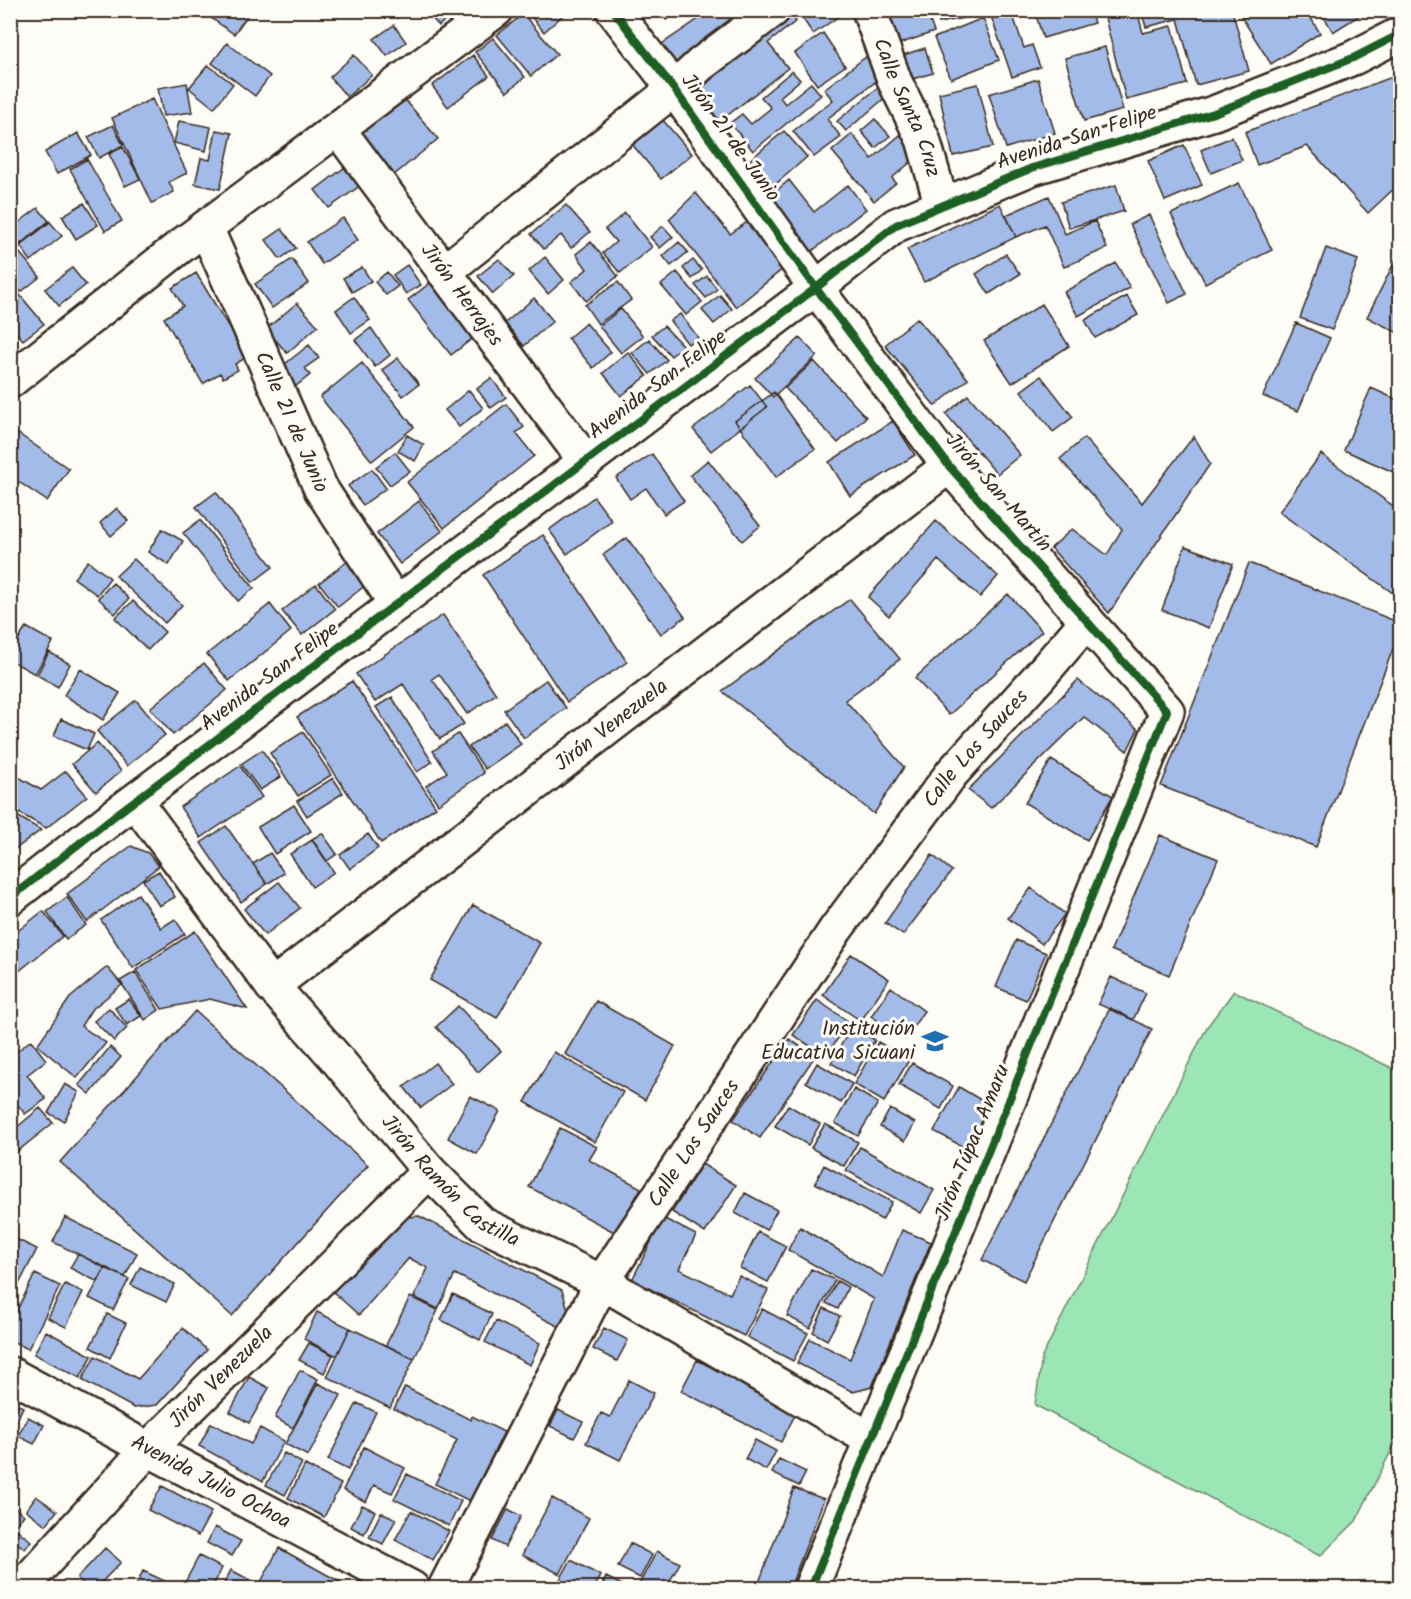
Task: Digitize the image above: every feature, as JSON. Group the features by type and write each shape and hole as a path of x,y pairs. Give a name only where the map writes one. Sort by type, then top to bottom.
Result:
{"street":[{"path":"10,381 206,228 496,10"},
{"name":"Jirón 21 de Junio","path":"613,10 674,89 816,288"},
{"path":"444,272 674,89 701,64 772,10"},
{"name":"Calle Santa Cruz","path":"869,10 895,82 923,139 942,206"},
{"name":"Avenida San Felipe","path":"10,898 896,225 1032,168 1214,112 1353,58 1401,34"},
{"name":"Jirón Herrajes","path":"338,129 586,462"},
{"name":"Calle 21 de Junio","path":"206,228 321,489 396,604"},
{"name":"Jirón San Martín","path":"816,288 948,466 1167,711"},
{"name":"Jirón Venezuela","path":"272,986 948,466"},
{"name":"Calle Los Sauces","path":"445,1588 602,1282 836,929 952,773 1087,621"},
{"name":"Jirón Túpac Amaru","path":"811,1588 1167,711"},
{"name":"Jirón Ramón Castilla","path":"135,801 272,986 335,1057 429,1171 483,1224 602,1282 872,1440"},
{"name":"Jirón Venezuela","path":"21,1588 148,1449 429,1171"},
{"name":"Avenida Julio Ochoa","path":"10,1374 412,1588"}],"green space":[{"path":"1234,991 1400,1072 1400,1433 1356,1521 1320,1556 1035,1405 1042,1357 1207,1027"}],"building":[{"path":"206,10 240,10 247,16 234,34 204,13"},
{"path":"391,10 406,10 397,18"},
{"path":"424,10 452,10 453,12 439,26"},
{"path":"528,10 569,10 544,32 527,12"},
{"path":"661,10 683,10 666,20"},
{"path":"712,10 768,11 676,71 659,46"},
{"path":"788,10 796,21 768,43 788,68 719,122 688,82"},
{"path":"797,10 848,10 813,34"},
{"path":"911,10 926,10 934,32 890,47 881,21"},
{"path":"937,10 978,10 979,15 939,23"},
{"path":"1011,10 1024,48 1032,45 1040,67 1012,77 991,16"},
{"path":"1052,10 1090,10 1094,23 1043,38 1036,15"},
{"path":"1103,10 1137,10 1143,33 1172,26 1187,84 1126,100"},
{"path":"1141,10 1232,10 1249,71 1196,85 1178,19 1146,27"},
{"path":"1237,10 1266,10 1267,12 1270,10 1306,10 1320,33 1271,64"},
{"path":"1320,10 1368,10 1333,32"},
{"path":"523,14 557,54 531,76 497,35"},
{"path":"983,18 999,60 951,79 934,38"},
{"path":"394,25 406,42 387,56 374,39"},
{"path":"823,33 845,66 817,85 795,53"},
{"path":"493,38 525,77 507,92 475,52"},
{"path":"227,43 270,76 255,96 212,63"},
{"path":"1105,47 1123,110 1084,121 1065,58"},
{"path":"925,48 933,73 902,82 894,58"},
{"path":"354,55 372,75 347,97 330,77"},
{"path":"473,55 489,76 448,107 432,86"},
{"path":"867,56 883,76 827,119 841,137 814,157 793,131 833,100 824,89"},
{"path":"208,65 233,84 214,108 189,88"},
{"path":"792,71 800,80 780,97 785,104 811,83 821,95 753,151 730,123 742,114 751,124 771,108 761,97"},
{"path":"1400,74 1400,110 1398,111 1400,113 1400,183 1368,213 1307,146 1257,165 1245,132"},
{"path":"1038,79 1055,133 1006,148 989,94"},
{"path":"885,82 893,91 846,131 837,121"},
{"path":"187,83 192,112 163,116 158,88"},
{"path":"978,84 993,147 953,156 939,93"},
{"path":"402,96 438,139 393,176 357,133"},
{"path":"152,99 187,173 169,182 174,192 152,203 112,118"},
{"path":"661,118 692,154 661,179 631,143"},
{"path":"875,119 890,136 875,148 861,131"},
{"path":"179,121 211,127 206,151 174,143"},
{"path":"113,125 123,145 99,158 88,137"},
{"path":"907,129 925,150 892,178 896,183 874,201 832,151 852,134 872,159"},
{"path":"216,130 232,133 220,189 195,184 201,158 210,160"},
{"path":"784,131 807,157 769,190 746,163"},
{"path":"78,133 91,155 57,174 45,152"},
{"path":"1232,137 1242,160 1211,173 1201,150"},
{"path":"1184,145 1202,185 1165,201 1148,161"},
{"path":"123,147 140,179 125,186 109,154"},
{"path":"87,159 122,221 105,231 70,169"},
{"path":"353,161 368,180 329,208 315,190"},
{"path":"789,180 814,212 848,185 866,209 807,255 764,201"},
{"path":"1239,183 1272,250 1205,283 1171,214"},
{"path":"1116,185 1124,211 1069,228 1061,202"},
{"path":"696,193 730,234 753,218 784,268 736,307 669,219"},
{"path":"1049,196 1065,234 1095,221 1107,248 1064,267 1045,225 1016,237 1006,215"},
{"path":"84,203 98,225 76,239 62,216"},
{"path":"1000,204 1016,237 924,282 907,249"},
{"path":"566,205 590,232 571,248 561,235 544,249 531,234"},
{"path":"38,208 49,221 19,245 10,235 10,229"},
{"path":"625,213 652,247 620,273 603,253 616,242 605,229"},
{"path":"1149,215 1187,294 1169,303 1130,224"},
{"path":"343,218 358,240 322,264 307,242"},
{"path":"50,222 62,236 31,261 20,246"},
{"path":"663,226 673,237 660,248 650,237"},
{"path":"282,229 296,248 280,259 266,240"},
{"path":"591,242 618,276 586,301 571,282 587,269 576,254"},
{"path":"679,242 688,252 671,266 663,256"},
{"path":"1326,248 1358,260 1332,330 1300,318"},
{"path":"19,252 40,277 21,292 10,279 10,259"},
{"path":"1006,254 1020,274 989,294 976,274"},
{"path":"1398,255 1400,257 1400,334 1367,317"},
{"path":"545,257 564,280 548,294 529,271"},
{"path":"292,259 309,283 272,308 255,284"},
{"path":"499,259 514,276 493,294 478,276"},
{"path":"693,260 702,270 692,279 683,268"},
{"path":"1116,263 1130,288 1078,316 1064,292"},
{"path":"407,265 421,285 406,294 393,275"},
{"path":"362,267 371,281 352,292 343,278"},
{"path":"72,268 86,285 59,306 45,289"},
{"path":"387,272 398,286 386,295 375,282"},
{"path":"677,272 702,302 686,315 661,285"},
{"path":"196,273 247,357 235,364 238,370 223,378 220,373 203,384 164,318 183,306 172,288"},
{"path":"707,276 717,289 706,298 695,285"},
{"path":"618,282 631,300 598,324 585,305"},
{"path":"10,283 44,324 23,340 10,325"},
{"path":"430,283 473,338 451,355 408,300"},
{"path":"720,295 732,309 714,324 702,310"},
{"path":"1127,296 1138,315 1095,338 1085,320"},
{"path":"354,297 370,320 351,333 336,310"},
{"path":"534,298 553,321 524,346 505,323"},
{"path":"297,303 318,326 287,353 266,329"},
{"path":"1042,304 1069,346 1012,383 984,341"},
{"path":"621,309 643,336 621,353 599,326"},
{"path":"680,314 698,337 688,344 670,321"},
{"path":"917,318 968,379 935,406 885,345"},
{"path":"586,323 611,352 593,368 568,338"},
{"path":"1296,323 1330,338 1298,411 1263,396"},
{"path":"664,326 683,346 671,356 652,335"},
{"path":"371,328 390,355 375,367 355,340"},
{"path":"800,338 817,356 773,397 755,378"},
{"path":"649,339 667,360 650,374 632,353"},
{"path":"309,345 319,358 305,368 310,375 291,390 276,371"},
{"path":"628,352 647,376 621,396 603,373"},
{"path":"398,358 419,384 403,396 382,370"},
{"path":"814,361 866,417 838,443 785,388"},
{"path":"362,363 414,427 372,461 320,397"},
{"path":"1041,376 1073,417 1053,432 1021,391"},
{"path":"491,378 506,397 491,408 477,389"},
{"path":"750,385 767,407 711,451 693,429"},
{"path":"1371,388 1400,401 1400,475 1344,450"},
{"path":"469,390 483,408 459,427 445,410"},
{"path":"774,392 815,449 776,477 735,421"},
{"path":"968,395 1020,455 997,474 946,414"},
{"path":"506,404 524,427 516,433 534,456 444,528 407,482"},
{"path":"893,421 915,455 850,496 829,462"},
{"path":"10,428 69,469 47,501 10,476"},
{"path":"407,435 424,445 415,461 398,451"},
{"path":"1194,436 1210,464 1109,613 1051,548 1072,529 1107,555 1122,529 1060,459 1084,438 1142,503"},
{"path":"395,452 410,471 390,485 376,467"},
{"path":"652,454 684,501 664,514 646,488 630,499 616,478"},
{"path":"1321,454 1400,511 1400,598 1279,512"},
{"path":"708,460 760,526 742,541 690,475"},
{"path":"372,469 386,488 363,505 348,486"},
{"path":"216,492 273,567 253,582 196,507"},
{"path":"594,497 612,521 567,554 549,530"},
{"path":"419,501 442,531 400,564 377,534"},
{"path":"117,508 128,521 111,536 100,523"},
{"path":"200,520 254,588 238,601 183,533"},
{"path":"936,521 998,576 980,597 938,560 889,616 868,597"},
{"path":"162,529 183,541 169,565 148,552"},
{"path":"543,535 627,662 567,702 483,575"},
{"path":"627,538 685,617 661,634 603,555"},
{"path":"1185,546 1233,564 1209,628 1162,610"},
{"path":"134,559 182,605 165,623 116,576"},
{"path":"88,561 110,578 97,595 74,578"},
{"path":"348,561 367,584 338,607 319,583"},
{"path":"1249,563 1400,623 1400,631 1316,847 1161,786"},
{"path":"113,583 129,599 115,614 98,598"},
{"path":"316,584 335,609 302,635 282,611"},
{"path":"1008,594 1042,631 949,715 915,678"},
{"path":"850,599 900,659 845,700 904,767 874,814 722,691"},
{"path":"133,601 165,632 148,650 115,618"},
{"path":"270,604 291,631 229,681 207,654"},
{"path":"443,615 496,694 467,714 439,674 432,679 464,724 440,739 403,684 375,702 356,674"},
{"path":"26,627 53,642 35,674 10,660 10,654"},
{"path":"10,633 18,637 10,650"},
{"path":"49,652 70,664 58,687 37,675"},
{"path":"204,663 227,690 173,735 150,708"},
{"path":"80,669 120,693 103,720 64,695"},
{"path":"546,680 566,708 524,738 504,710"},
{"path":"1078,680 1138,729 1127,751 1084,717 991,808 968,790"},
{"path":"352,681 436,807 381,843 297,717"},
{"path":"392,697 432,762 417,772 376,707"},
{"path":"136,700 165,735 127,766 97,731"},
{"path":"61,719 94,734 87,750 54,736"},
{"path":"505,721 521,744 485,769 469,747"},
{"path":"303,732 331,775 298,796 270,753"},
{"path":"458,734 484,773 438,804 426,786 447,772 433,751"},
{"path":"97,743 121,771 96,792 72,764"},
{"path":"262,750 281,777 260,790 241,764"},
{"path":"1051,760 1113,796 1087,840 1025,803"},
{"path":"240,766 262,797 201,838 180,807"},
{"path":"66,771 87,796 46,828 10,808 10,772 41,790"},
{"path":"333,778 343,793 307,816 297,801"},
{"path":"1400,788 1400,807 1394,803"},
{"path":"294,805 311,831 275,854 258,827"},
{"path":"10,812 41,830 10,853"},
{"path":"226,826 267,884 241,902 201,843"},
{"path":"322,833 337,854 327,861 312,839"},
{"path":"368,834 378,848 350,869 340,855"},
{"path":"1160,835 1218,859 1169,975 1111,950"},
{"path":"312,840 334,872 312,887 290,854"},
{"path":"131,846 148,853 159,866 87,922 67,894"},
{"path":"270,853 284,873 267,884 253,864"},
{"path":"932,855 952,871 903,935 885,923"},
{"path":"159,871 175,897 159,906 143,880"},
{"path":"279,882 300,908 265,935 244,909"},
{"path":"1031,888 1065,914 1042,944 1008,918"},
{"path":"138,894 161,928 175,919 185,934 133,968 101,920"},
{"path":"67,897 86,925 66,939 47,912"},
{"path":"473,905 540,943 497,1018 430,980"},
{"path":"43,911 63,936 19,971 10,961 10,937"},
{"path":"195,931 247,1009 210,999 162,1009 136,970"},
{"path":"1016,940 1046,953 1026,1000 996,987"},
{"path":"851,954 889,979 861,1021 823,995"},
{"path":"107,967 122,985 91,1010 81,1026 106,1043 77,1078 37,1045 70,998"},
{"path":"135,972 159,1010 145,1020 120,981"},
{"path":"1111,977 1146,993 1133,1020 1098,1004"},
{"path":"891,987 924,1011 905,1039 871,1016"},
{"path":"129,999 141,1016 127,1025 115,1008"},
{"path":"817,1000 849,1022 826,1056 793,1035"},
{"path":"596,1001 675,1046 645,1100 565,1054"},
{"path":"458,1006 501,1051 478,1072 436,1027"},
{"path":"109,1008 127,1028 114,1041 94,1021"},
{"path":"1110,1008 1152,1029 1024,1281 982,1260"},
{"path":"195,1011 368,1165 232,1316 60,1162"},
{"path":"852,1026 875,1040 854,1076 831,1063"},
{"path":"789,1039 815,1056 760,1138 733,1120"},
{"path":"31,1040 46,1060 27,1075 46,1099 25,1114 10,1095 10,1057"},
{"path":"878,1042 909,1060 884,1102 854,1084"},
{"path":"110,1047 121,1057 90,1094 79,1085"},
{"path":"554,1052 623,1092 595,1142 525,1102"},
{"path":"435,1063 452,1084 421,1108 404,1087"},
{"path":"817,1063 852,1084 841,1103 806,1082"},
{"path":"912,1063 953,1086 941,1109 899,1085"},
{"path":"65,1084 79,1092 64,1121 48,1113"},
{"path":"959,1087 991,1106 967,1149 934,1131"},
{"path":"854,1089 878,1103 858,1136 835,1123"},
{"path":"470,1096 500,1111 477,1154 448,1138"},
{"path":"788,1105 820,1124 808,1145 775,1126"},
{"path":"40,1108 53,1123 14,1154 10,1150 10,1133"},
{"path":"890,1109 915,1123 905,1141 880,1127"},
{"path":"825,1124 858,1142 844,1166 811,1148"},
{"path":"560,1128 597,1147 589,1160 641,1188 616,1233 529,1187"},
{"path":"860,1147 934,1190 921,1213 846,1170"},
{"path":"702,1164 736,1185 705,1233 672,1212"},
{"path":"824,1165 892,1202 882,1220 815,1183"},
{"path":"745,1193 777,1210 766,1230 735,1213"},
{"path":"419,1216 562,1290 569,1313 562,1328 455,1274 438,1309 414,1297 428,1268 409,1258 359,1315 333,1292 398,1218"},
{"path":"65,1217 137,1253 125,1277 53,1242"},
{"path":"663,1218 696,1235 679,1269 730,1294 739,1276 768,1290 744,1336 632,1280"},
{"path":"10,1227 17,1230 10,1243"},
{"path":"800,1227 883,1277 902,1230 931,1242 872,1387 853,1392 797,1363 810,1339 850,1359 874,1299 788,1250"},
{"path":"758,1232 786,1246 768,1282 740,1268"},
{"path":"16,1239 37,1249 18,1286 10,1283 10,1251"},
{"path":"78,1254 105,1268 98,1282 70,1268"},
{"path":"140,1267 175,1284 166,1302 131,1285"},
{"path":"105,1268 129,1279 113,1310 89,1298"},
{"path":"811,1269 835,1280 810,1328 787,1316"},
{"path":"35,1274 60,1286 28,1349 10,1340 10,1317 13,1318"},
{"path":"837,1281 848,1287 838,1309 826,1303"},
{"path":"65,1284 83,1292 66,1327 48,1318"},
{"path":"453,1294 492,1314 480,1340 441,1320"},
{"path":"410,1297 438,1310 414,1359 386,1345"},
{"path":"824,1308 840,1316 827,1340 813,1332"},
{"path":"762,1309 808,1333 793,1361 747,1337"},
{"path":"317,1312 350,1328 337,1356 304,1339"},
{"path":"107,1314 126,1323 110,1358 90,1347"},
{"path":"496,1321 540,1343 530,1365 485,1342"},
{"path":"183,1328 207,1350 157,1405 134,1408 82,1380 95,1356 138,1379"},
{"path":"350,1328 414,1359 390,1408 327,1377"},
{"path":"604,1328 628,1340 617,1361 593,1349"},
{"path":"46,1331 92,1356 80,1378 34,1354"},
{"path":"309,1343 333,1355 324,1373 299,1360"},
{"path":"697,1360 797,1411 781,1442 681,1391"},
{"path":"300,1370 318,1379 293,1428 275,1418"},
{"path":"249,1377 269,1388 249,1423 230,1412"},
{"path":"629,1380 654,1393 620,1460 586,1443 601,1413 610,1417"},
{"path":"318,1383 341,1395 308,1456 285,1444"},
{"path":"405,1387 471,1420 472,1416 504,1432 470,1501 435,1484 457,1440 394,1409"},
{"path":"10,1401 23,1407 12,1430 10,1429"},
{"path":"357,1403 376,1412 348,1470 328,1460"},
{"path":"558,1410 583,1422 574,1438 550,1426"},
{"path":"28,1417 44,1425 34,1444 18,1436"},
{"path":"211,1423 251,1444 260,1428 284,1441 263,1481 199,1446"},
{"path":"755,1440 776,1451 766,1470 745,1459"},
{"path":"364,1447 405,1468 392,1493 374,1485 366,1502 343,1490"},
{"path":"284,1453 302,1463 285,1495 266,1485"},
{"path":"779,1459 806,1472 799,1486 772,1473"},
{"path":"305,1465 341,1484 324,1517 288,1498"},
{"path":"407,1474 461,1501 449,1526 394,1499"},
{"path":"162,1486 211,1512 198,1536 148,1510"},
{"path":"794,1488 824,1499 790,1588 757,1588"},
{"path":"36,1496 57,1511 46,1525 26,1510"},
{"path":"552,1498 589,1518 560,1574 522,1555"},
{"path":"12,1505 24,1515 14,1527 31,1541 25,1549 10,1537 10,1508"},
{"path":"362,1505 375,1511 364,1534 351,1527"},
{"path":"508,1509 521,1516 505,1547 492,1540"},
{"path":"411,1511 449,1531 433,1560 395,1540"},
{"path":"381,1512 396,1519 383,1544 369,1537"},
{"path":"215,1527 241,1541 232,1556 207,1543"},
{"path":"630,1543 652,1555 640,1578 618,1567"},
{"path":"105,1548 121,1562 96,1588 88,1588 77,1578"},
{"path":"279,1548 351,1588 272,1588 261,1582"},
{"path":"657,1551 680,1563 666,1588 637,1588"},
{"path":"199,1556 222,1568 212,1588 182,1588"},
{"path":"571,1560 601,1576 594,1588 568,1588 558,1583"},
{"path":"231,1570 265,1588 222,1588"},
{"path":"143,1571 167,1582 164,1588 135,1588"},
{"path":"606,1577 628,1588 601,1588"},
{"path":"718,1581 737,1588 715,1588"}],"cycle path":[{"path":"613,10 674,89 816,288 949,466 1167,711 811,1588"},
{"path":"10,898 113,817 816,288 896,225 1032,168 1214,113 1353,58 1400,34"}],"place":[{"name":"Institución Educativa Sicuani","path":"935,1041"}]}
